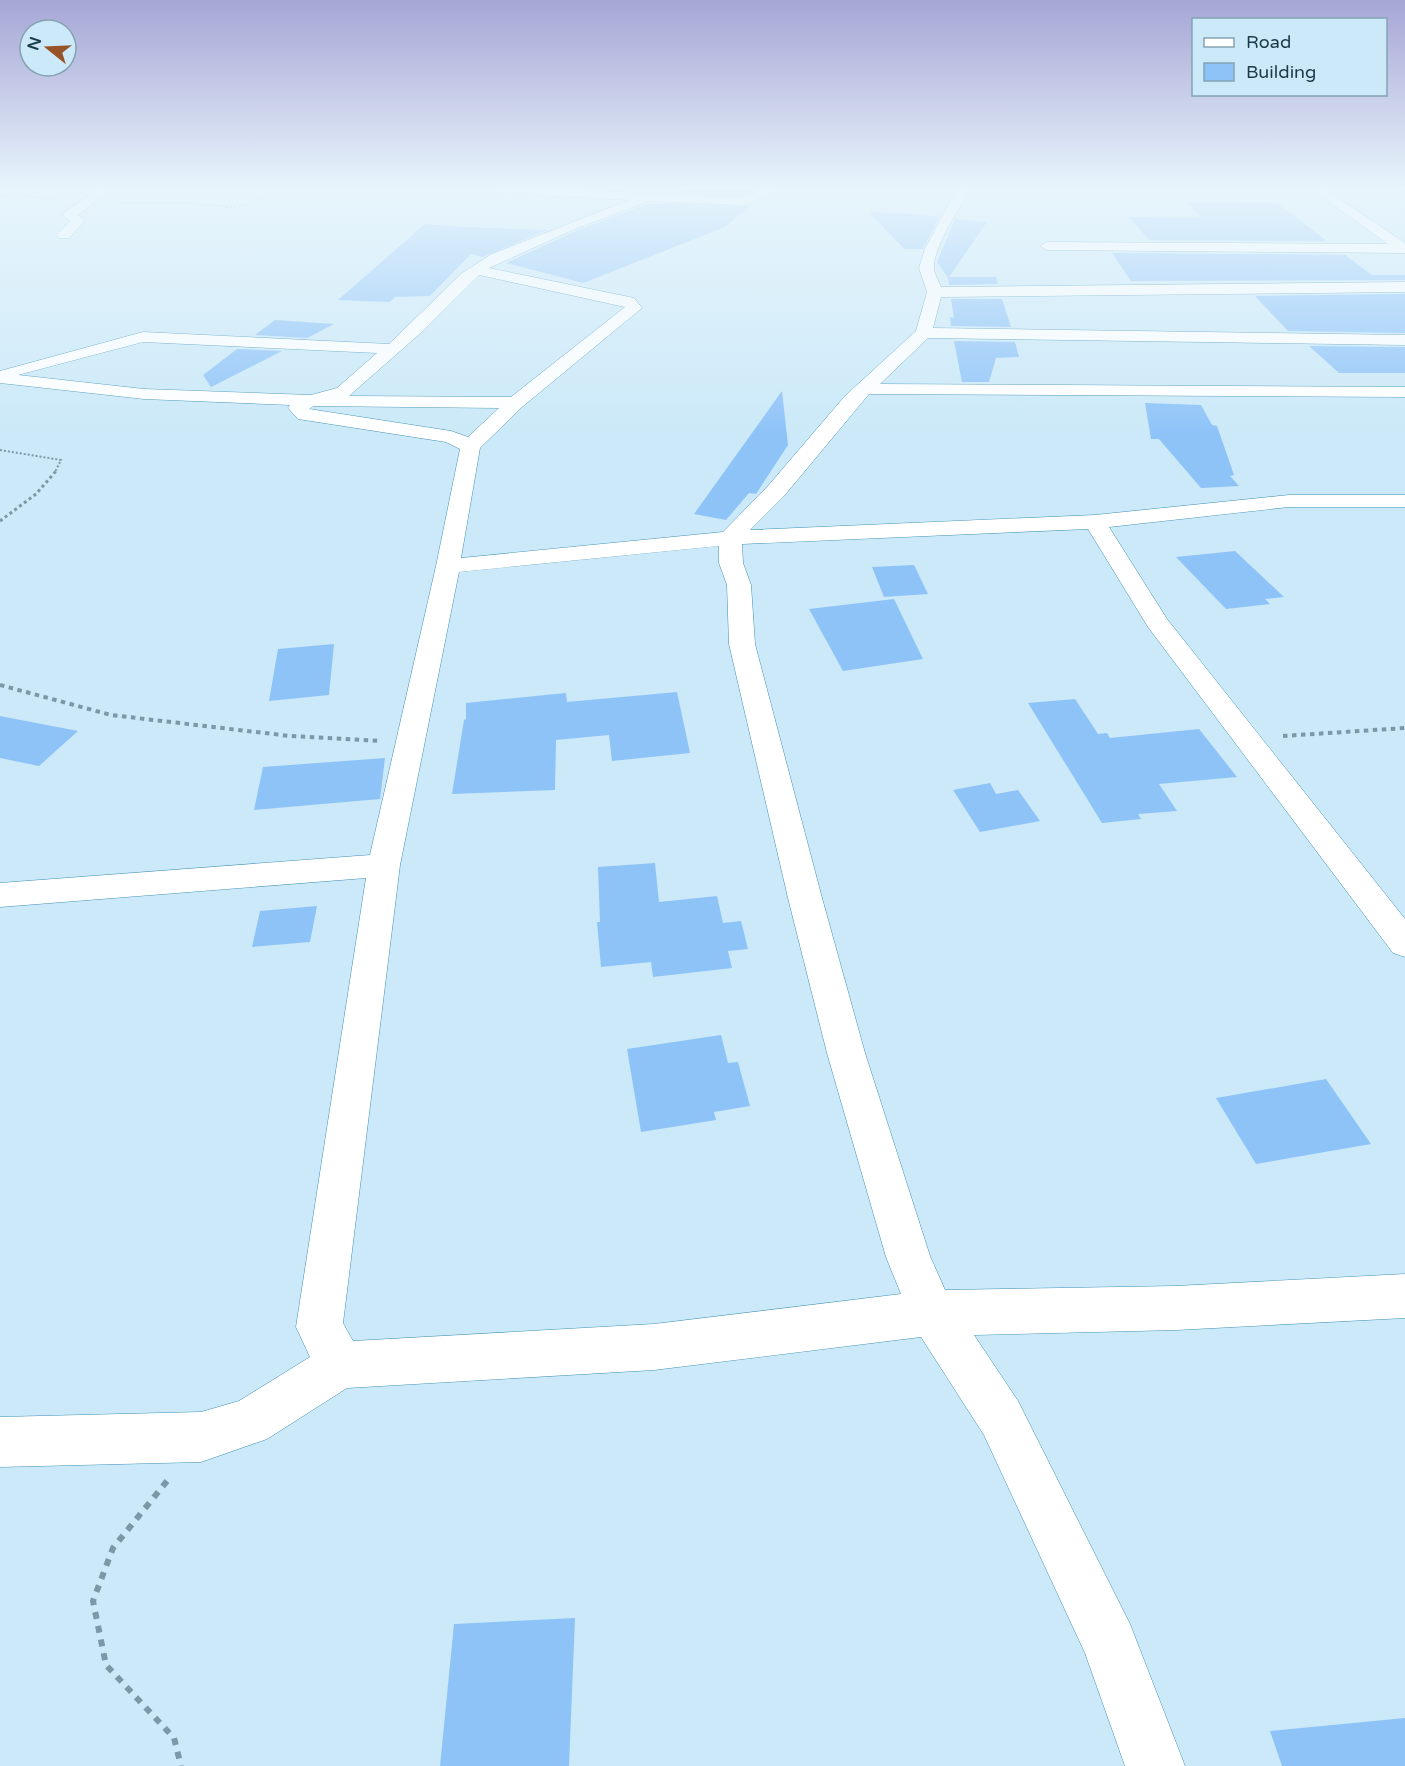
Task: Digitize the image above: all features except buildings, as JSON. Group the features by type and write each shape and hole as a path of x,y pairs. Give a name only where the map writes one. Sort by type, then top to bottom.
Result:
{"street":[{"path":"470,446 451,437 427,431 305,415 297,408 309,401 343,392 392,350 467,276 475,271"},
{"path":"341,1365 318,1328 384,865 448,566 470,446 515,404 634,308 629,301 484,271"},
{"path":"927,271 935,292 924,333 863,390 776,491 730,538 731,563 739,585 742,644 846,1053 908,1257 932,1313 1001,1419 1110,1644 1155,1766"},
{"path":"935,292 1405,287"},
{"path":"924,333 1405,340"},
{"path":"0,376 143,337 392,350"},
{"path":"0,376 144,394 309,401 515,404"},
{"path":"863,390 1405,392"},
{"path":"448,566 730,538 1095,522 1289,501 1405,501"},
{"path":"1095,522 1157,622 1405,944"},
{"path":"0,895 384,865"},
{"path":"0,1443 201,1437 250,1422 341,1365 654,1347 932,1313 1176,1308 1405,1296"}],"path":[{"path":"0,450 42,454 61,460 59,469 34,494 0,521"},
{"path":"0,685 111,715 290,736 411,740"},
{"path":"1246,738 1405,728"},
{"path":"181,1766 174,1738 106,1665 93,1601 113,1548 201,1437"}]}
